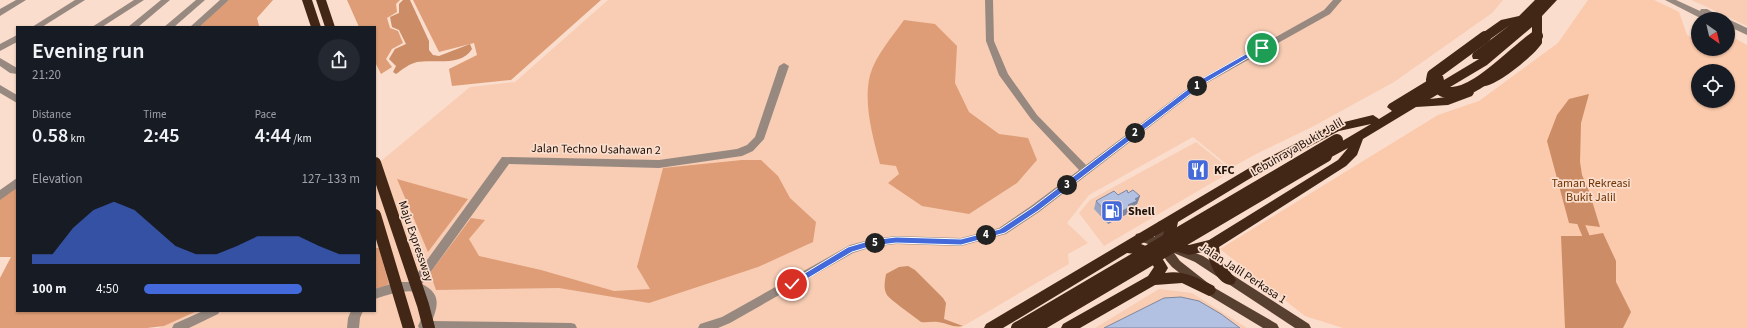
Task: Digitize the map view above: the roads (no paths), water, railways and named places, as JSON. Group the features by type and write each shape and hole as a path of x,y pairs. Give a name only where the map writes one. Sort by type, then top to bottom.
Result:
{"highway":[{"path":"307,0 316,26"},
{"path":"321,0 330,26"},
{"name":"Lebuhraya Bukit Jalil","path":"1017,328 1476,57 1510,31 1541,0"},
{"name":"Lebuhraya Bukit Jalil","path":"1035,328 1358,138 1483,62 1505,45 1552,0"},
{"path":"1415,104 1448,101 1471,92 1502,73 1530,51 1537,43 1537,16"},
{"path":"1523,19 1505,22 1433,75 1432,80 1434,83 1451,93 1463,93 1511,57 1530,39 1537,36"},
{"path":"991,328 1065,285 1140,237 1260,167 1336,128 1373,119"},
{"path":"1167,222 1169,236 1175,246 1190,250 1212,245 1342,163 1353,152 1358,138"},
{"name":"Maju Expressway","path":"376,166 423,305 425,327"},
{"path":"376,218 409,328"},
{"path":"1212,245 1217,266 1229,280"},
{"path":"1122,248 1142,250 1156,257 1161,268 1153,280"},
{"path":"1068,328 1153,280 1175,277 1184,278 1209,290"}],"main road":[{"path":"1167,222 1159,233 1170,257 1209,290 1273,328"},
{"name":"Jalan Jalil Perkasa 1","path":"1140,237 1150,239 1199,259 1229,280 1305,328"},
{"path":"1185,271 1183,266 1185,263 1199,259"}],"street":[{"path":"0,13 22,0"},
{"path":"38,26 82,0"},
{"path":"98,26 140,0"},
{"path":"133,26 166,0"},
{"path":"169,26 201,0"},
{"path":"195,26 225,0"},
{"path":"989,0 990,41 1004,75 1034,117 1086,171"},
{"path":"704,328 726,320 850,249 872,243 896,240 961,242 1002,231 1086,171 1202,82 1327,12 1338,0"},
{"path":"1669,0 1694,12"},
{"path":"1682,0 1707,12"},
{"path":"1735,26 1747,32"},
{"path":"1735,31 1747,37"},
{"path":"0,48 16,39"},
{"path":"0,60 13,71 16,71"},
{"name":"Jalan Techno Usahawan 2","path":"414,286 506,160 659,164 738,153 750,148 759,139 784,66"},
{"path":"0,88 16,99"},
{"path":"0,196 16,183"},
{"path":"376,294 390,287 414,286 421,289 430,301 430,313 425,327 571,328"},
{"path":"178,328 212,312"},
{"path":"353,328 357,312"}],"waterway":[{"path":"1581,224 1586,236"}],"place":[{"name":"KFC","path":"1198,170"},
{"name":"Shell","path":"1112,211"}],"park label":[{"name":"Taman Rekreasi Bukit Jalil","path":"1591,190"}]}
